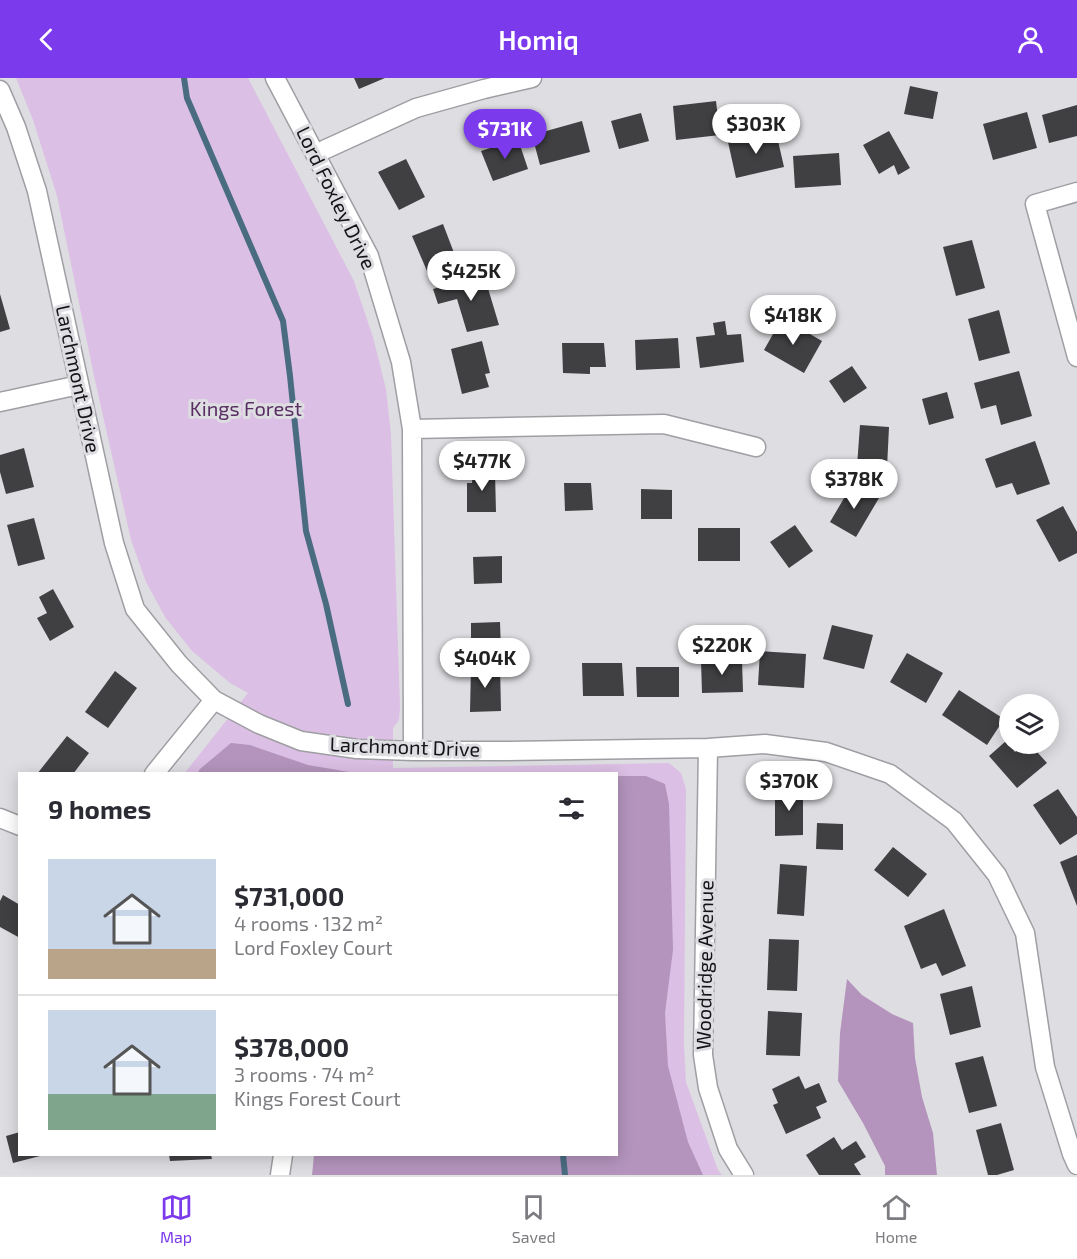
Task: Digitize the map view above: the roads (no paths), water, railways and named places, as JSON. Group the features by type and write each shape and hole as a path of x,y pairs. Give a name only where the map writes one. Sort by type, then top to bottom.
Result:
{"street":[{"name":"Lord Foxley Drive","path":"275,78 369,256 401,362 412,429 413,751"},
{"path":"315,154 416,108 532,78"},
{"name":"Larchmont Drive","path":"0,90 16,127 37,191 114,543 135,609 179,664 214,700 259,724 301,741 357,749 413,751 708,748 765,744 826,752 890,774 954,821 997,875 1025,933 1045,1067 1077,1165"},
{"path":"1077,192 1035,204 1077,357"},
{"path":"0,402 79,385"},
{"path":"412,429 664,424 756,447"},
{"path":"156,772 214,700"},
{"name":"Woodridge Avenue","path":"708,748 703,1055 708,1088 728,1149 744,1175"},
{"path":"0,818 18,825"},
{"path":"280,1175 283,1156"}],"waterway":[{"path":"184,78 187,98 283,321 306,531 326,604 348,704"},
{"path":"563,1156 565,1175"}],"park label":[{"name":"Kings Forest","path":"246,409"}]}
